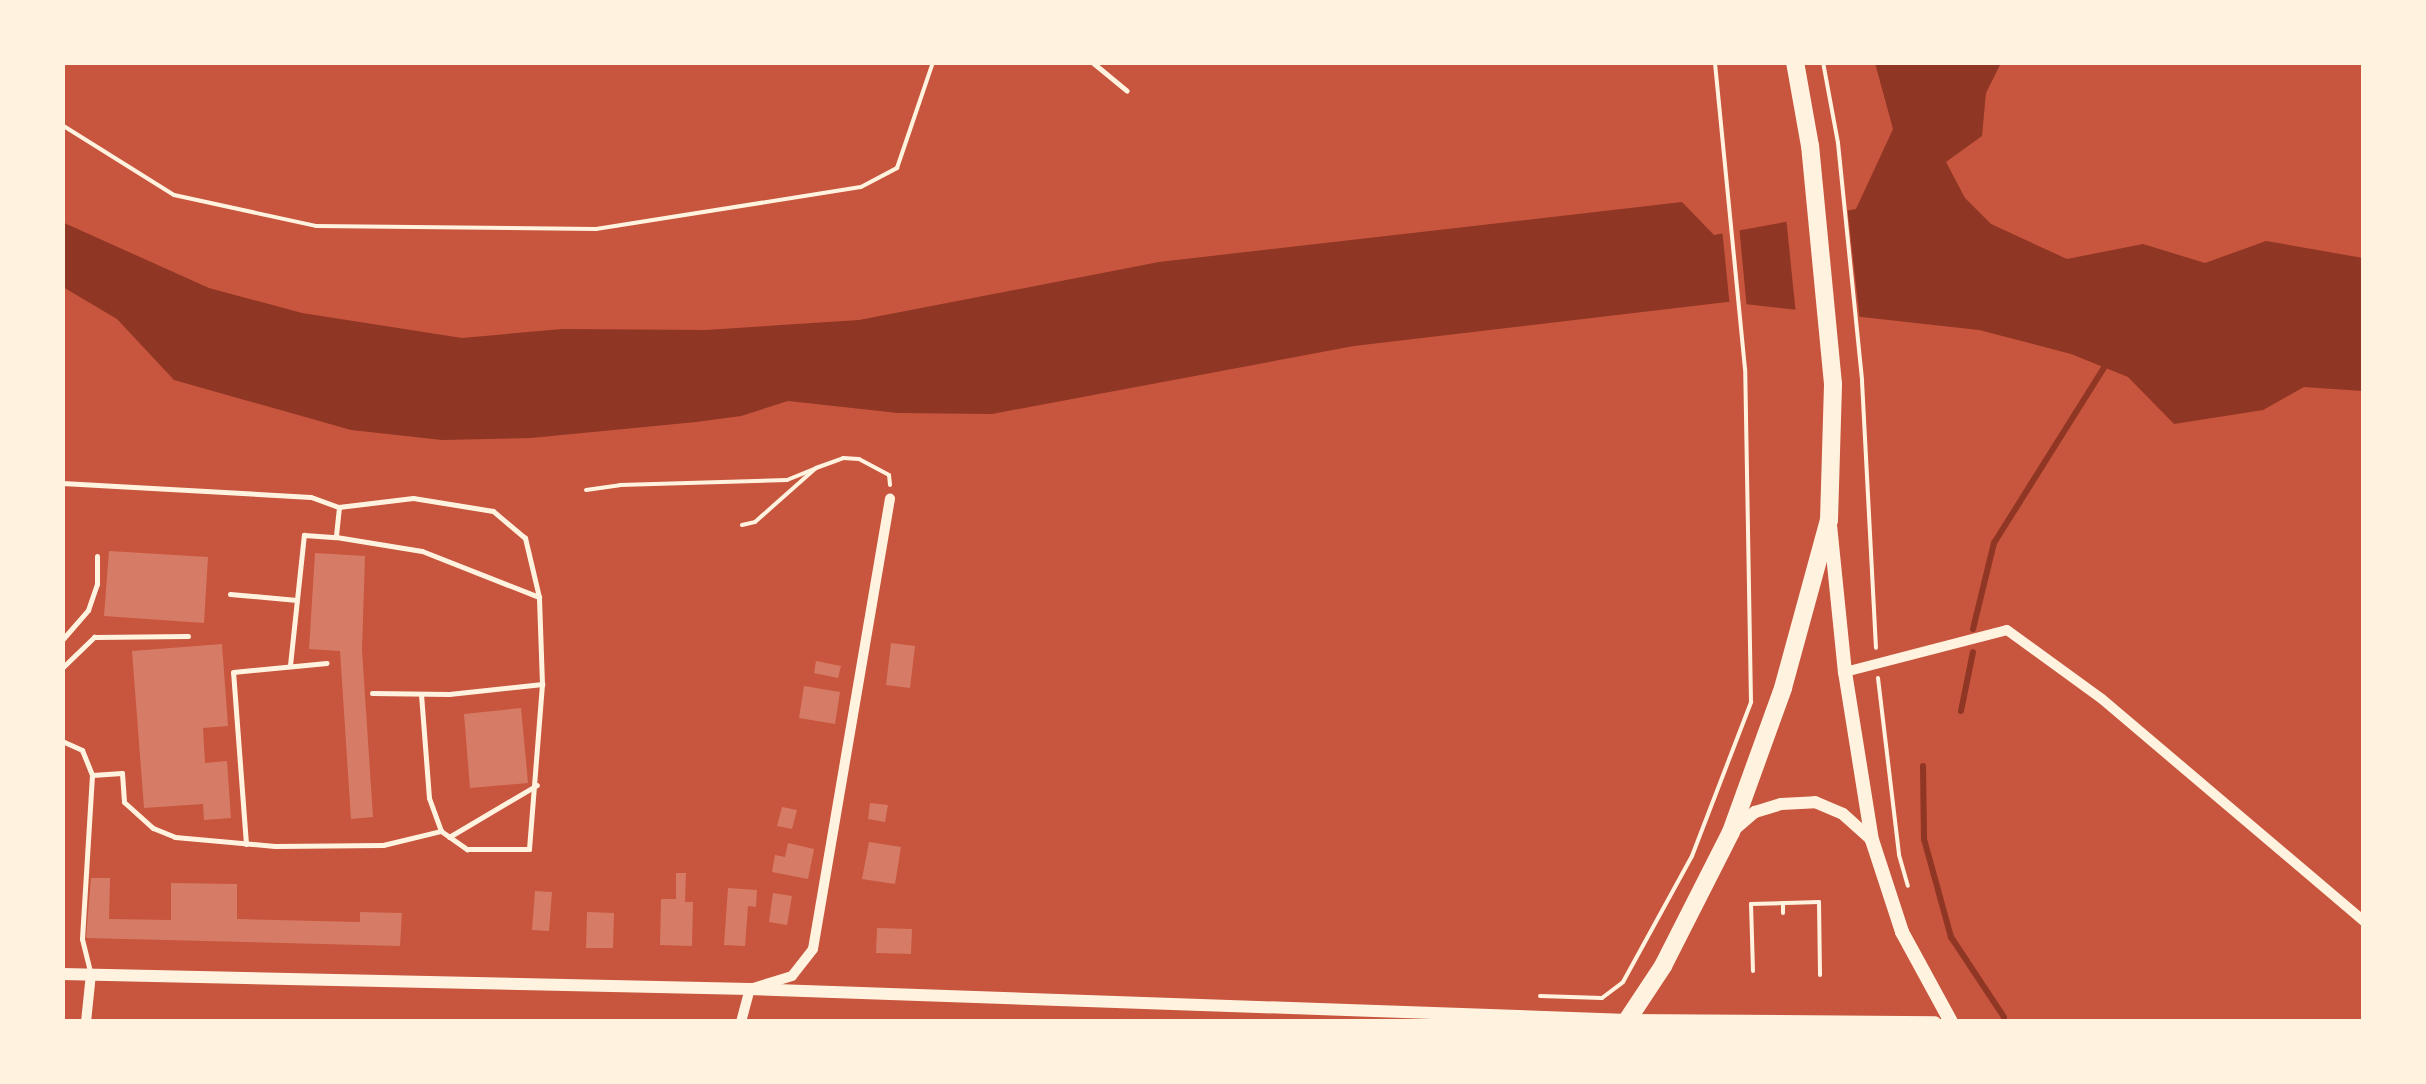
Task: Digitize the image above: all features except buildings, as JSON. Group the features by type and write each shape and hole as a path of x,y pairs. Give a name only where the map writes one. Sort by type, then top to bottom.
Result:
{"highway":[{"path":"1627,1021 1663,966 1732,832 1783,688 1829,520 1833,384 1810,146 1795,62"}],"main road":[{"path":"1829,520 1845,672 1872,840 1902,932 1951,1022"}],"street":[{"path":"750,989 792,976 813,949 890,500"},
{"path":"1845,672 2006,630 2102,699 2364,921"},
{"path":"1732,832 1755,812 1781,804 1815,802 1843,814 1872,840"},
{"path":"62,974 750,989 1627,1021 1935,1022"},
{"path":"86,1022 91,974"},
{"path":"741,1022 750,989"}],"lane":[{"path":"1092,62 1126,91"},
{"path":"62,483 310,497 339,507 413,498 492,510 525,538 539,597 542,684 530,849 467,849 441,832 429,798 421,694"},
{"path":"336,537 339,507"},
{"path":"290,666 304,536 336,537 422,551 539,597"},
{"path":"62,640 88,610 97,584 97,556"},
{"path":"230,594 297,600"},
{"path":"62,668 94,637 188,636"},
{"path":"246,844 233,672 327,662"},
{"path":"372,693 421,694 542,684"},
{"path":"62,742 82,750 92,775 82,940 91,974"},
{"path":"92,775 122,773 124,802 153,828 175,837 246,844 383,845 441,832"},
{"path":"450,837 537,785"}],"path":[{"path":"62,125 174,194 316,226 596,229 861,187 897,168 933,62"},
{"path":"1540,996 1602,998 1623,982 1692,856 1751,702 1745,369 1715,62"},
{"path":"1823,62 1838,143 1862,381 1877,664 1900,855 1910,893"},
{"path":"586,490 620,485 787,480 844,458 859,459 890,476 890,500"},
{"path":"742,526 756,522 816,468"},
{"path":"1752,971 1751,904 1819,902 1820,975"},
{"path":"1783,903 1783,913"}],"shaded area":[{"path":"1875,63 2001,63 1986,93 1982,136 1946,162 1965,198 1991,224 2067,259 2143,244 2205,263 2266,241 2363,258 2363,391 2304,387 2263,410 2174,424 2128,377 2071,354 1979,330 1727,302 1354,346 992,414 898,413 788,401 741,416 696,422 531,438 442,440 351,430 174,380 117,319 63,287 62,222 209,288 302,313 462,338 562,329 706,330 859,320 1159,262 1682,202 1714,235 1856,209 1893,129"}],"pier":[{"path":"1847,205 1860,322 1796,315 1786,217"},
{"path":"1739,225 1747,310 1730,308 1722,228"}],"waterway":[{"path":"1973,629 1994,543 2108,361"},
{"path":"1961,711 1973,652"},
{"path":"1923,766 1924,839 1951,937 2004,1017"}]}
